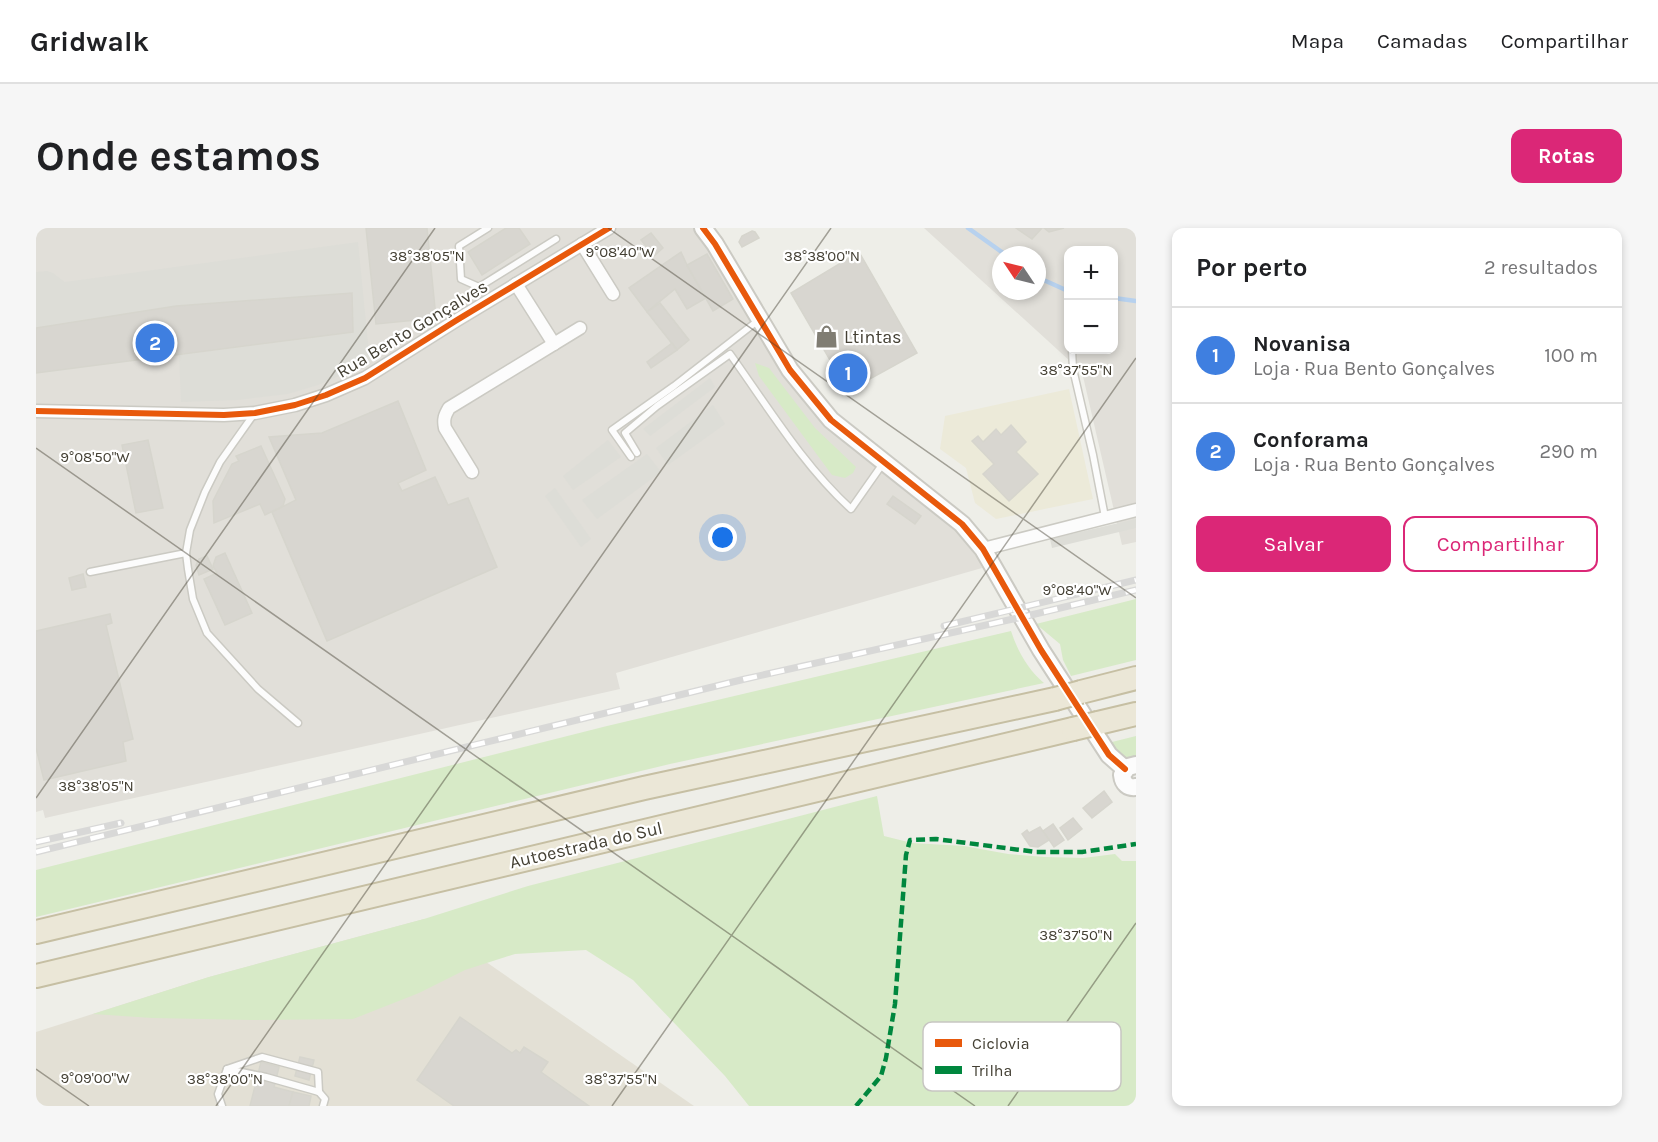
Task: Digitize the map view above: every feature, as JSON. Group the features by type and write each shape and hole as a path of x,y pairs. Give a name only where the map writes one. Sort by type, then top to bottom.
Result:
{"highway":[{"path":"36,932 644,788 1055,699 1136,678"},
{"name":"Autoestrada do Sul","path":"36,975 1136,714"}],"street":[{"name":"Rua Bento Gonçalves","path":"36,411 224,415 255,413 295,405 326,395 365,378 609,228"},
{"path":"703,228 712,236 790,370 831,420 962,524 983,549 1047,659 1109,755 1130,767 1122,775 1124,783 1136,788"},
{"path":"582,244 613,294"},
{"path":"516,284 554,344"},
{"path":"472,472 445,428 444,415 455,404 580,328"},
{"path":"983,549 1136,510"}],"lane":[{"path":"488,228 459,246 461,279 479,286 556,239"},
{"path":"760,319 674,386 612,430 634,455 625,433 657,406 730,354 796,446 831,490 851,509 884,462"},
{"path":"1072,354 1072,369 1093,455 1105,518"},
{"path":"255,413 220,462 205,492 190,530 186,553 193,599 207,633 258,689 298,723"},
{"path":"90,572 186,553"},
{"path":"222,1106 218,1094 227,1069 262,1056 318,1072 319,1092"},
{"path":"227,1069 319,1092 325,1099 323,1106"}],"shaded area":[{"path":"36,228 712,228 813,406 906,490 957,532 979,560 982,568 616,673 620,689 45,818 43,810 36,812"},
{"path":"924,228 1136,228 1136,542 1122,545 1082,372 1003,300 1046,300 1046,246 992,246 992,290"},
{"path":"358,242 370,363 318,385 288,394 238,400 181,402 179,355 353,333 352,293 176,306 36,328 36,272 53,273 65,282"},
{"path":"710,378 715,387 650,436 643,429"},
{"path":"1069,389 1093,499 996,519 975,503 966,468 940,449 945,416"},
{"path":"713,405 725,424 668,465 656,448"},
{"path":"608,440 621,457 573,490 563,476"},
{"path":"647,454 661,472 597,519 582,500"},
{"path":"555,488 591,539 581,547 545,496"},
{"path":"1136,519 1136,528 1052,548 1050,539"},
{"path":"424,919 694,1106 36,1106 36,1032 209,977"}],"green space":[{"path":"755,363 769,368 815,428 856,467 853,473 845,478 832,475 759,376"},
{"path":"1136,599 1136,660 1071,676 1063,660 1060,644 1036,624"},
{"path":"1011,631 1024,659 1044,683 670,764 36,917 36,870 607,726"},
{"path":"1136,736 1136,757 1128,759 1108,743"},
{"path":"877,796 884,836 912,843 964,846 1008,854 1083,858 1115,854 1122,861 1136,861 1136,1106 749,1106 725,1076 633,980 586,950 515,954 465,970 419,993 353,1019 253,1020 93,1014 209,977 424,919 528,886"}],"building":[{"path":"366,228 427,228 436,318 376,324"},
{"path":"506,228 519,228 530,244 482,275 468,252"},
{"path":"1016,228 1042,228 1032,239"},
{"path":"1044,228 1064,228 1049,232"},
{"path":"752,231 759,238 742,247 739,242 742,236"},
{"path":"651,233 663,248 654,256 641,240"},
{"path":"681,252 706,298 687,309 675,289 647,312 629,288"},
{"path":"859,252 917,353 848,391 791,293"},
{"path":"707,254 733,299 713,311 687,265"},
{"path":"352,293 353,332 36,373 36,328 176,306"},
{"path":"660,303 689,340 677,350 647,312"},
{"path":"672,343 677,350 651,368 647,362"},
{"path":"398,401 426,470 398,483 402,491 435,477 448,505 468,498 497,567 327,641 272,512 296,500 269,437 322,433"},
{"path":"1011,425 1026,442 1016,452 1038,474 1009,501 983,474 994,464 972,441 978,436 983,442 996,429 1001,435"},
{"path":"148,440 163,508 136,513 122,445"},
{"path":"261,446 285,499 283,506 265,515 260,504 214,523 213,501 232,464 239,461 236,456"},
{"path":"893,496 921,516 915,524 887,504"},
{"path":"225,553 252,613 225,625 204,579 217,573 213,566 216,557"},
{"path":"207,556 213,569 199,575 196,565 199,559"},
{"path":"83,574 86,587 72,590 69,578"},
{"path":"110,614 112,623 106,625 133,739 123,742 126,761 44,780 36,748 36,631"},
{"path":"1104,791 1112,802 1092,818 1083,808"},
{"path":"1073,818 1082,829 1068,840 1060,828"},
{"path":"1053,824 1064,840 1054,847 1043,831"},
{"path":"1040,827 1049,840 1038,847 1030,846 1022,834 1027,830 1029,833"},
{"path":"460,1017 512,1053 516,1050 520,1053 524,1047 548,1062 541,1072 589,1106 454,1106 417,1080"},
{"path":"300,1057 314,1060 309,1080 295,1076"},
{"path":"261,1062 279,1067 274,1087 293,1092 289,1106 250,1106"},
{"path":"293,1092 311,1096 309,1106 289,1106"}],"waterway":[{"path":"968,228 993,246"},
{"path":"1046,281 1064,289"},
{"path":"1118,299 1136,301"}],"railway":[{"path":"944,626 1136,580"},
{"path":"36,852 745,679 1136,590"},
{"path":"36,842 121,823"}],"marked path":[{"path":"856,1106 881,1076 886,1058 895,1004 906,855 910,840 936,839 1036,852 1082,852 1136,844"}],"cycle path":[{"path":"36,411 224,415 255,413 295,405 326,395 365,378 609,228"},
{"path":"703,228 715,244 790,370 831,420 962,524 983,549 1041,650 1109,755 1125,769"}],"place":[{"name":"Ltintas","path":"826,337"},
{"name":"Conforama","path":"155,343"},
{"name":"Novanisa","path":"848,373"}]}
